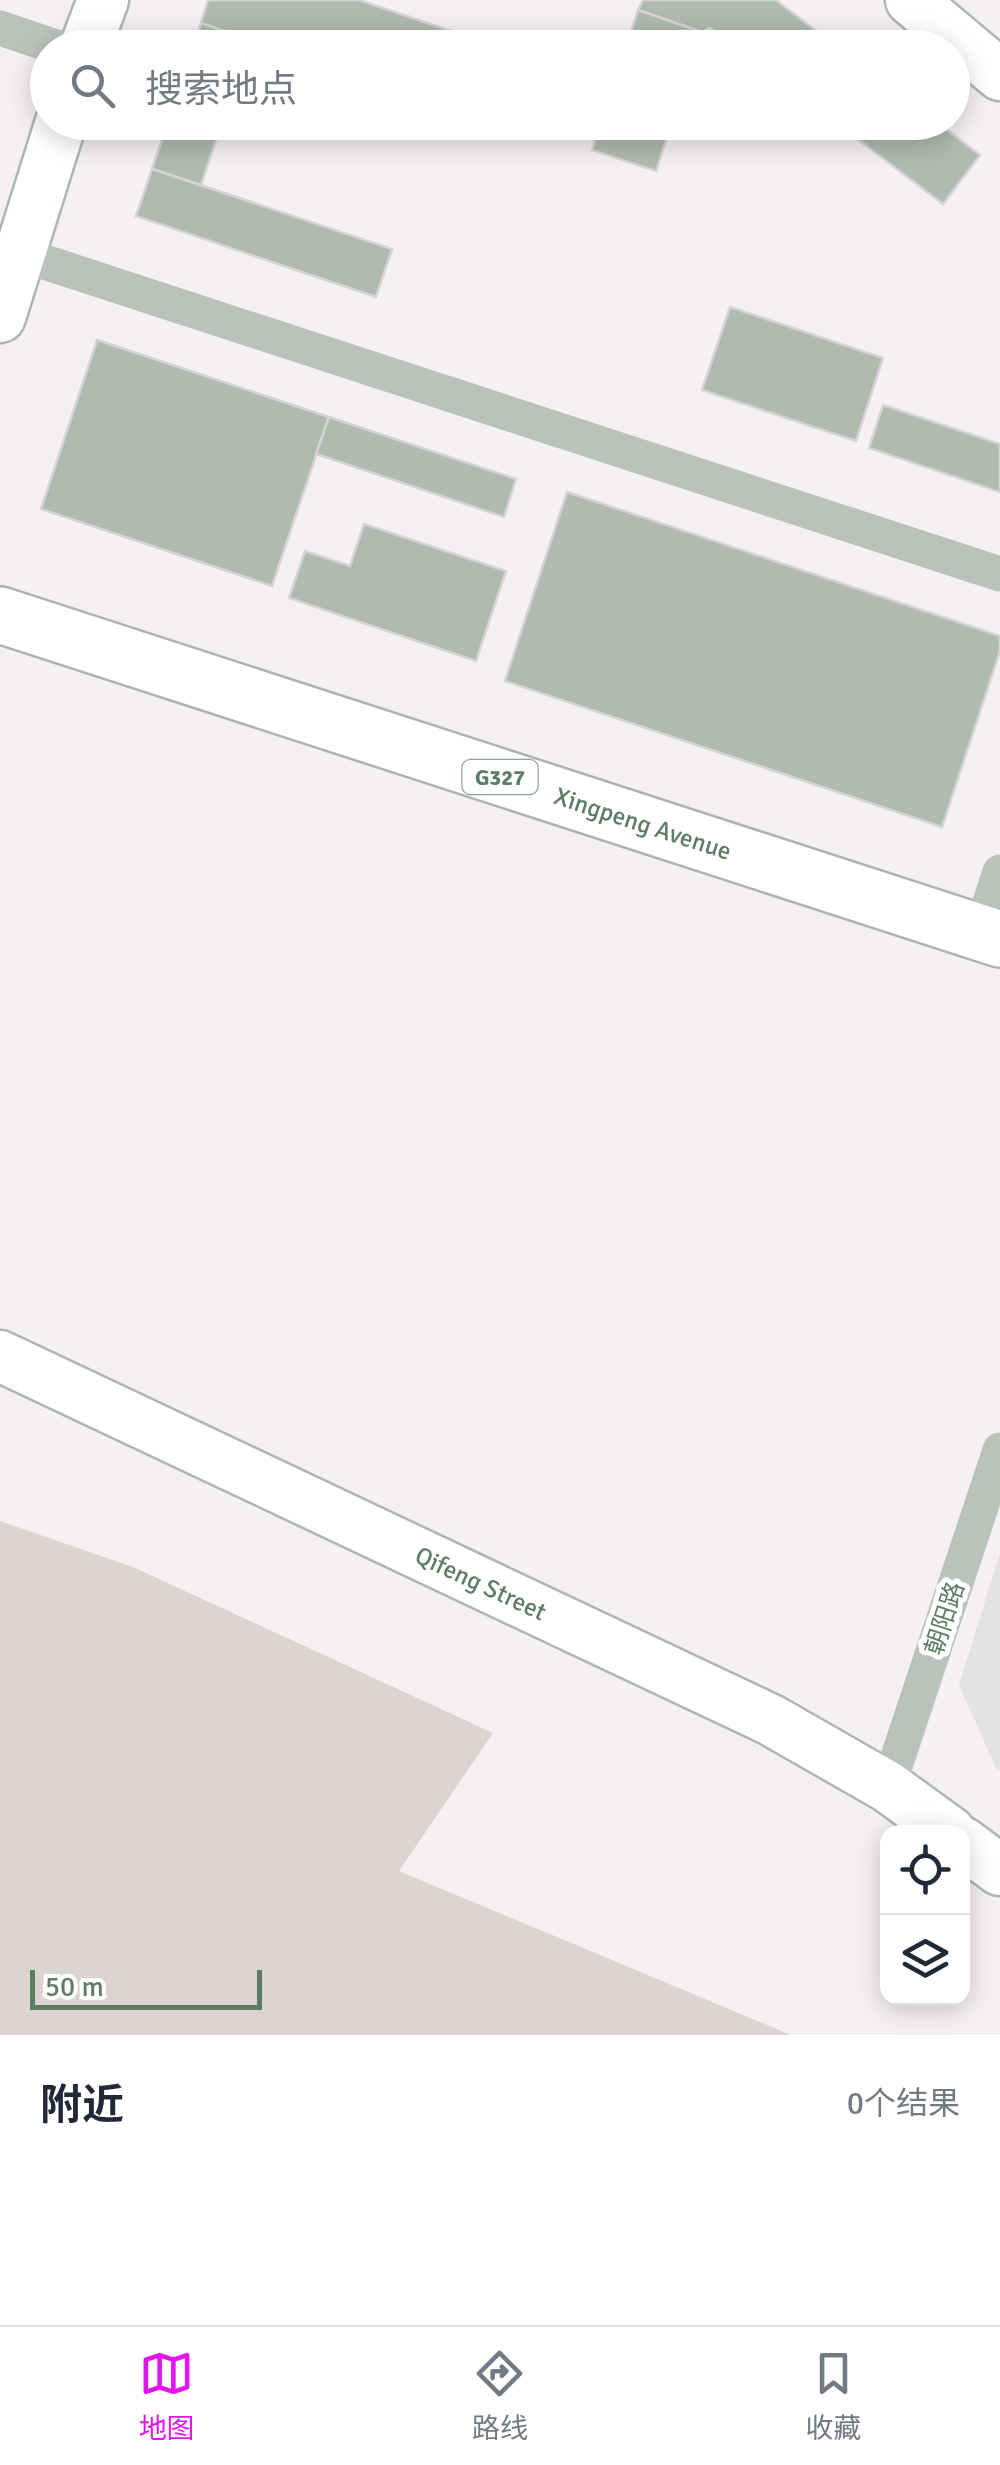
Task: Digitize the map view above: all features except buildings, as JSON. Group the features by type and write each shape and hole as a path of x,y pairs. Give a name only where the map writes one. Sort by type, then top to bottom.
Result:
{"highway":[{"name":"Xingpeng Avenue","path":"0,614 990,936"}],"main road":[{"path":"92,30 103,0"},
{"path":"911,0 946,30"},
{"path":"958,0 984,62"},
{"path":"0,317 55,140"},
{"name":"Qifeng Street","path":"0,1356 771,1720 888,1787 940,1825"},
{"path":"970,1848 1000,1870"}],"street":[{"path":"0,28 30,38"},
{"path":"20,254 1000,574"},
{"path":"990,936 1000,872"},
{"name":"朝阳路","path":"888,1787 1000,1450"}],"shaded area":[{"path":"0,1521 133,1567 493,1733 399,1871 791,2035 0,2035"},
{"path":"1000,1553 1000,1770 959,1685"}]}
